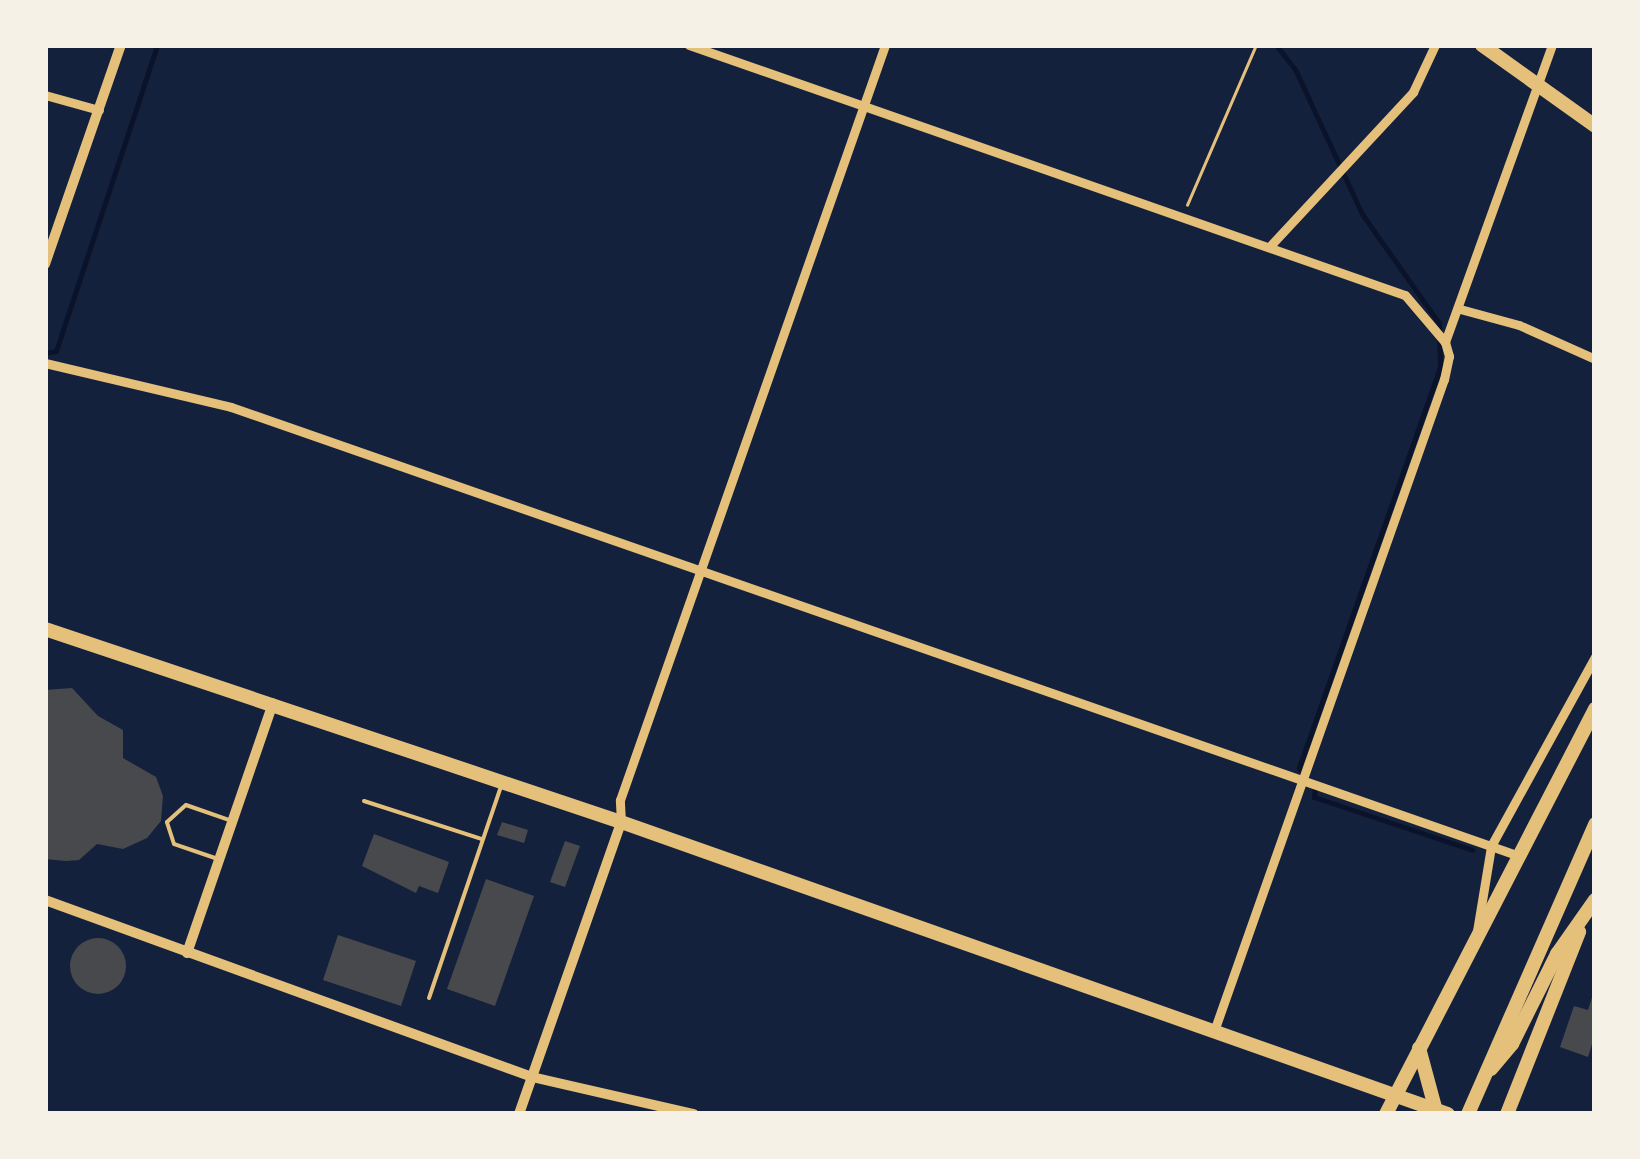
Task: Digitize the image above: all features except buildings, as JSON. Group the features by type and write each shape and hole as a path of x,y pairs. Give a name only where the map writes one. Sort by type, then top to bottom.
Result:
{"main road":[{"path":"1482,45 1595,126"},
{"path":"45,629 621,822 1394,1098 1446,1113"},
{"path":"1386,1114 1595,709"},
{"path":"1468,1114 1575,864 1595,828"},
{"path":"1507,1114 1595,900"},
{"path":"1446,1113 1512,1044 1557,954 1585,918"},
{"path":"1419,1047 1446,1113"}],"street":[{"path":"45,264 122,45"},
{"path":"689,45 1404,295 1444,341"},
{"path":"519,1114 621,822 620,800 885,45"},
{"path":"1271,246 1414,92 1436,45"},
{"path":"1214,1031 1444,379 1444,341 1460,309 1552,45"},
{"path":"45,95 99,110"},
{"path":"1460,309 1519,325 1595,359"},
{"path":"45,362 232,407 1517,855"},
{"path":"1476,939 1491,846 1595,657"},
{"path":"187,954 274,703"},
{"path":"45,900 532,1077 694,1114"}],"lane":[{"path":"429,998 502,782"},
{"path":"364,801 482,839"},
{"path":"220,859 174,844 168,822 186,805 233,821"}],"path":[{"path":"1183,215 1256,45"}],"waterway":[{"path":"45,353 56,351 157,45"},
{"path":"1276,45 1295,69 1362,214 1439,323 1440,367 1299,768 1305,775"},
{"path":"1315,787 1314,797 1472,850"}]}
